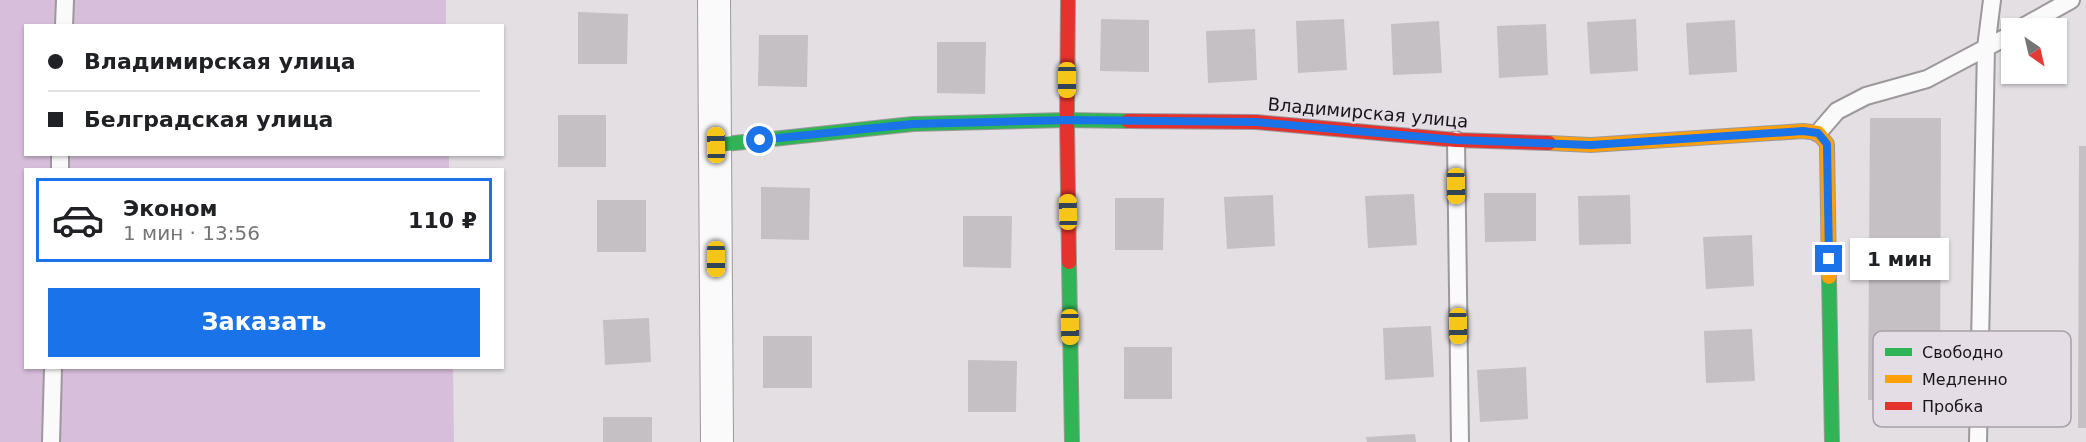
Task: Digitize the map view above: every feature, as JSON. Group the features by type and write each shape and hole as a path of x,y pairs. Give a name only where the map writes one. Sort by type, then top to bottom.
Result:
{"street":[{"path":"714,0 717,442"},
{"path":"1068,0 1067,120 1072,442"},
{"name":"Владимирская улица","path":"716,145 913,124 1067,120 1256,122 1456,140 1591,145 1803,131 1818,133"},
{"path":"1818,133 1827,144 1832,442"}],"lane":[{"path":"64,24 65,0"},
{"path":"1980,331 1986,48 1992,0"},
{"path":"2038,18 2070,0"},
{"path":"1818,133 1838,111 1866,96 1927,79 2001,40"},
{"path":"1456,140 1460,442"},
{"path":"51,442 53,369"},
{"path":"1978,427 1978,442"}],"shaded area":[{"path":"0,0 446,0 446,24 24,24 24,156 449,156 449,168 24,168 24,369 453,369 454,442 0,442"}],"building":[{"path":"578,12 628,14 627,64 578,64"},
{"path":"1101,19 1149,20 1149,72 1100,71"},
{"path":"1344,19 1347,70 1298,73 1296,21"},
{"path":"1636,19 1638,71 1590,74 1587,22"},
{"path":"1735,20 1737,72 1689,75 1686,23"},
{"path":"1439,21 1442,73 1393,75 1391,24"},
{"path":"1546,24 1548,75 1499,78 1497,26"},
{"path":"1255,29 1257,80 1208,83 1206,31"},
{"path":"759,35 808,35 807,87 758,86"},
{"path":"937,42 986,42 985,94 937,93"},
{"path":"558,115 606,115 606,167 558,167"},
{"path":"1870,118 1941,118 1940,331 1873,331 1873,400 1868,400"},
{"path":"2079,146 2086,146 2086,428 2078,428"},
{"path":"761,187 810,188 809,240 761,239"},
{"path":"1484,193 1536,193 1536,241 1485,242"},
{"path":"1414,194 1417,245 1368,248 1365,196"},
{"path":"1273,195 1275,246 1227,249 1224,197"},
{"path":"1630,195 1631,244 1579,245 1578,196"},
{"path":"1115,198 1164,198 1163,250 1115,250"},
{"path":"597,200 646,200 646,252 597,252"},
{"path":"963,216 1012,216 1011,268 963,267"},
{"path":"1752,235 1754,286 1706,289 1703,237"},
{"path":"649,318 651,362 605,365 603,320"},
{"path":"1431,326 1434,377 1385,380 1383,328"},
{"path":"1752,329 1755,381 1706,383 1704,331"},
{"path":"763,336 812,336 812,388 763,388"},
{"path":"1124,347 1172,347 1172,399 1124,399"},
{"path":"968,360 1017,361 1016,412 968,412"},
{"path":"1526,367 1528,419 1480,422 1477,370"},
{"path":"603,417 652,417 652,442 603,442"},
{"path":"1415,434 1416,442 1367,442 1366,437"}],"traffic: fast":[{"path":"716,145 913,124 1067,120 1128,121"},
{"path":"1069,262 1072,442"},
{"path":"1829,277 1832,442"}],"traffic: slow":[{"path":"1549,143 1591,145 1803,131 1818,133 1827,144 1829,277"}],"traffic: jam":[{"path":"1068,0 1069,262"},
{"path":"1128,121 1256,122 1456,140 1549,143"}],"route":[{"path":"760,140 913,124 1067,120 1256,122 1456,140 1591,145 1803,131 1818,133 1827,144 1829,259"}]}
